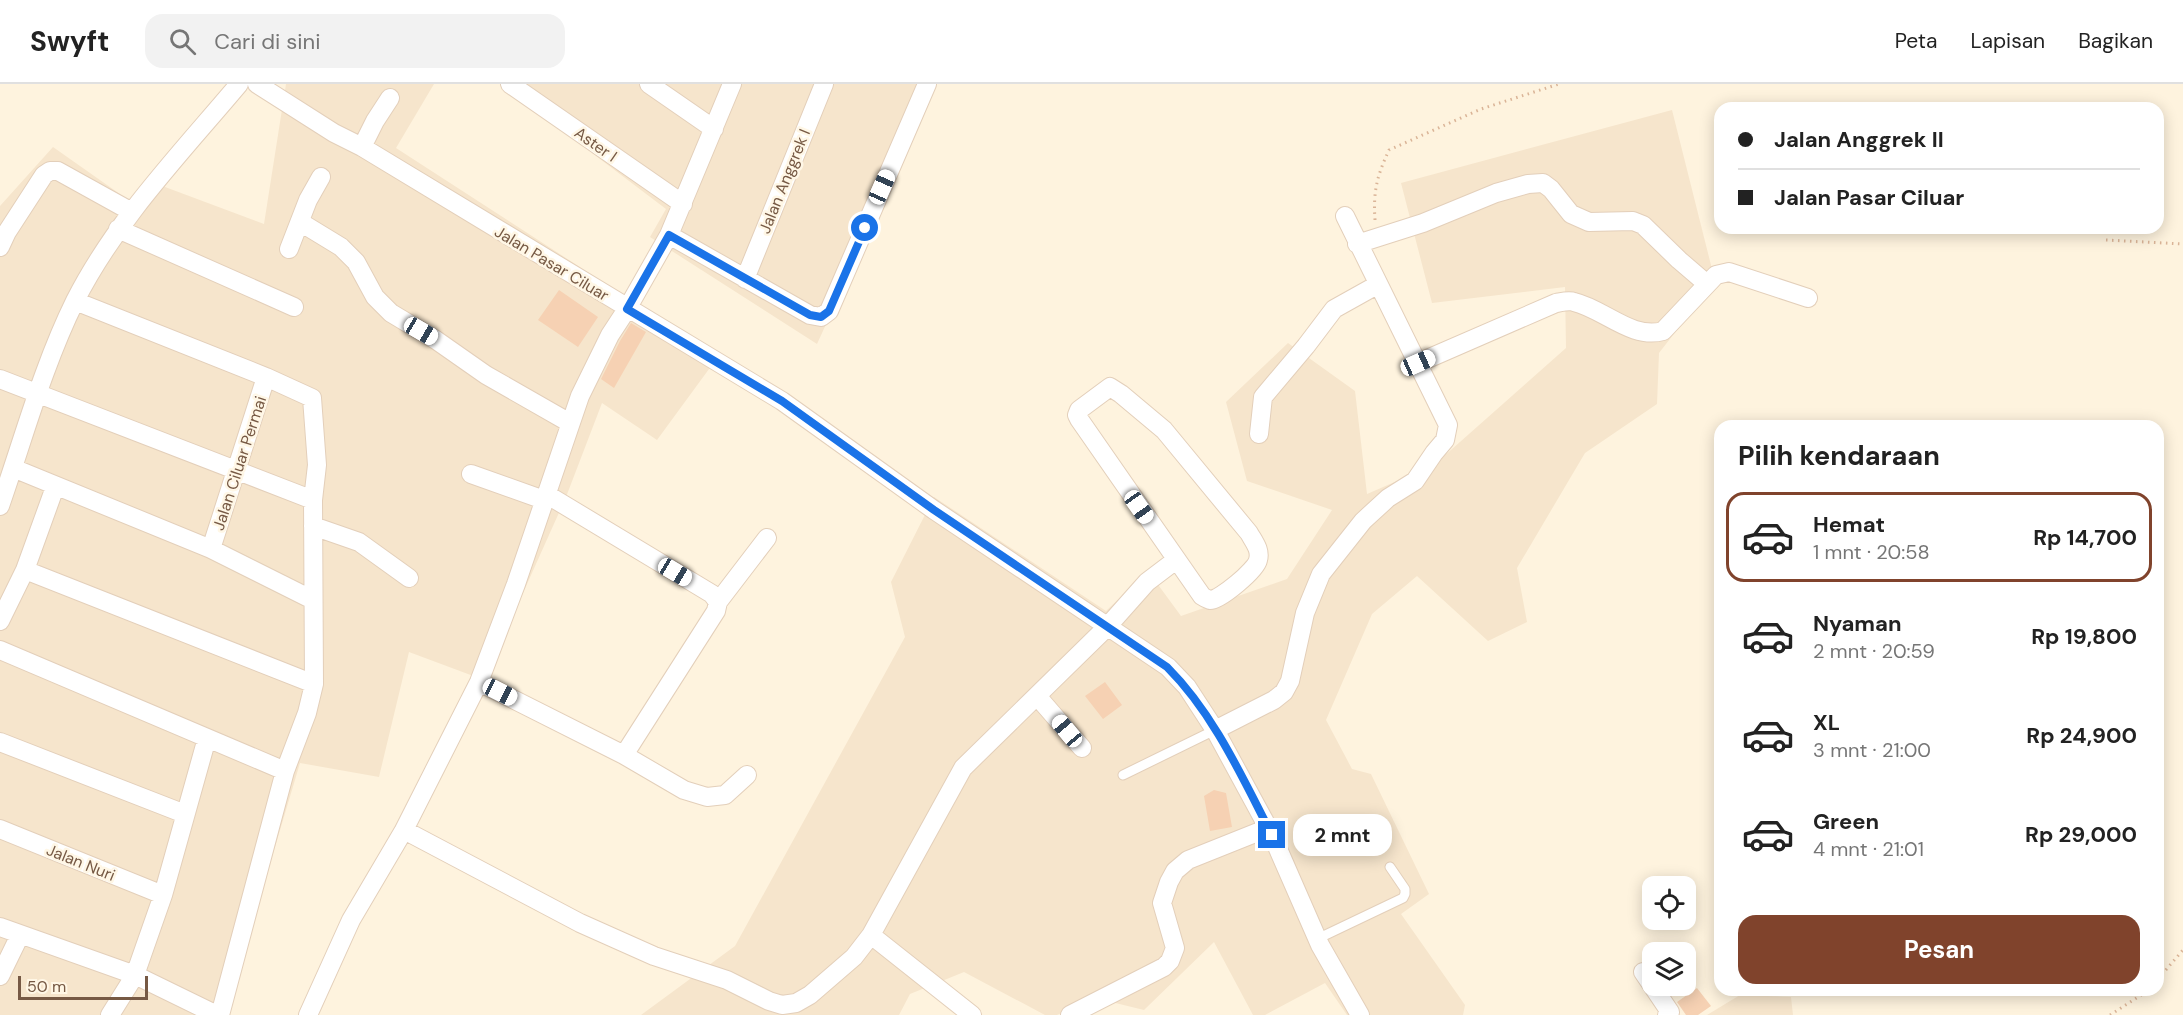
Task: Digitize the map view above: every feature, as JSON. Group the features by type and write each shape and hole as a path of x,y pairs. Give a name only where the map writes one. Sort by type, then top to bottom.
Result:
{"street":[{"path":"0,506 37,392 75,301 118,229 239,84"},
{"name":"Jalan Pasar Ciluar","path":"257,84 334,133 362,147 782,401 934,510 1167,667 1187,687 1215,730 1268,828 1317,939 1360,1015"},
{"name":"Aster I","path":"510,84 683,204"},
{"path":"649,84 714,129"},
{"path":"308,1015 351,920 404,830 479,682 516,584 580,396 610,335 669,235 732,84"},
{"name":"Jalan Anggrek I","path":"745,279 824,84"},
{"path":"669,235 810,315 821,317 829,311 927,84"},
{"path":"362,147 390,98"},
{"path":"0,247 37,185 50,171 58,171 132,212"},
{"path":"289,249 308,200 321,177"},
{"path":"1356,243 1463,208 1496,193 1528,184 1543,183 1551,189 1571,214 1589,222 1633,221 1643,225 1707,284"},
{"path":"1215,730 1274,700 1284,692 1290,681 1305,613 1321,574 1363,521 1388,498 1415,482 1445,440 1448,425 1356,243 1345,216"},
{"path":"300,222 341,247 356,262 375,297 391,313 436,340 486,375 570,423"},
{"path":"118,229 294,307"},
{"path":"1418,363 1556,303 1572,301 1641,333 1652,334 1663,331 1716,275 1729,272 1808,298"},
{"path":"1260,434 1263,397 1334,309 1377,285"},
{"path":"0,927 135,975 218,1015 285,771 307,713 314,684 313,500 317,465 312,398 266,377 75,301"},
{"name":"Jalan Ciluar Permai","path":"211,549 266,377"},
{"path":"0,379 313,500"},
{"path":"1110,387 1164,430 1249,533 1258,550 1259,560 1256,566 1224,595 1208,600 1202,596 1176,560 1077,415 1078,410 1110,387"},
{"path":"13,468 211,549 313,600"},
{"path":"471,474 545,497 712,594 718,602"},
{"path":"0,621 25,570 55,486"},
{"path":"313,526 359,542 409,578"},
{"path":"624,755 716,611 718,602 767,538"},
{"path":"404,830 580,923 654,956 727,980 769,1001 782,1005 796,1003 810,995 854,957 871,934 963,768 1107,627 1146,582 1176,560"},
{"path":"25,570 314,684"},
{"path":"0,650 285,771"},
{"path":"479,682 624,755 684,790 707,797 725,795 747,775"},
{"path":"1037,696 1082,748"},
{"path":"110,1015 135,975 163,895 207,738"},
{"path":"0,742 185,814"},
{"path":"1070,1015 1164,967 1170,960 1175,948 1162,903 1168,882 1175,871 1188,860 1268,828"},
{"name":"Jalan Nuri","path":"0,829 163,895"},
{"path":"871,934 972,1015"},
{"path":"0,976 20,935"},
{"path":"1659,996 1670,1012 1667,1015"}],"lane":[{"path":"1123,776 1215,730"},
{"path":"1317,939 1403,898 1406,894 1405,889 1390,867"}],"path":[{"path":"1376,238 1374,207 1377,177 1389,150 1481,109 1559,84"},
{"path":"2106,240 2183,244"},
{"path":"2164,972 2183,950"},
{"path":"2110,1015 2140,996"}],"shaded area":[{"path":"286,84 434,84 396,148 620,293 720,354 657,440 602,403 566,497 484,680 409,652 379,777 300,763 225,1015 0,1015 0,206 53,147 134,204 149,181 264,224"},
{"path":"501,84 936,84 817,344 650,237 666,209"},
{"path":"1672,110 1715,281 1659,353 1657,404 1585,453 1517,568 1527,622 1488,641 1417,576 1372,614 1326,720 1352,769 1371,774 1429,894 1401,914 1465,1005 1463,1015 1347,1015 1325,983 1265,1015 1253,1015 1214,942 1144,1010 1095,998 1057,1015 1045,1015 964,972 910,994 899,1015 641,1015 735,946 905,637 891,582 934,497 1106,611 1148,571 1181,616 1287,579 1332,510 1247,481 1226,402 1288,343 1355,391 1367,494 1434,465 1566,348 1565,287 1432,303 1401,183"},
{"path":"1738,996 1766,996 1791,997 1793,1015 1707,1015"}],"building":[{"path":"559,290 598,317 578,347 538,320"},
{"path":"631,323 646,332 614,388 601,379"},
{"path":"1105,682 1122,705 1103,719 1085,696"},
{"path":"1214,790 1226,793 1232,827 1210,831 1204,796"},
{"path":"1696,989 1711,1006 1698,1015 1686,1015 1677,1002 1686,996 1696,996"}],"route":[{"path":"865,228 829,311 821,317 810,315 669,235 627,309 782,401 934,510 1167,667 1187,687 1215,730 1272,835"}]}
